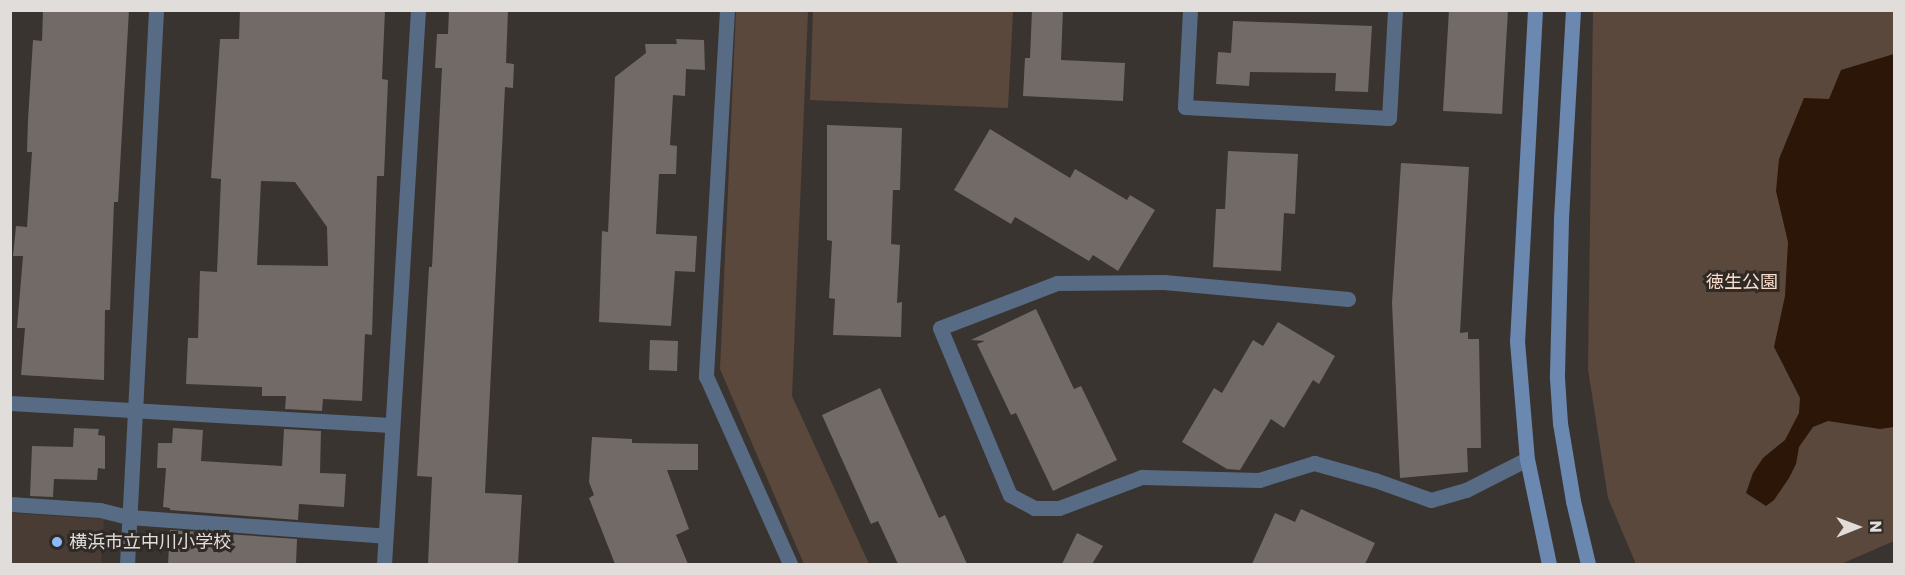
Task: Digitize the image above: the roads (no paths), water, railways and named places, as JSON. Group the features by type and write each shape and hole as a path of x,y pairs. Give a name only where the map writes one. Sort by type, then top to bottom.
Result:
{"street":[{"path":"127,564 156,10"},
{"path":"384,564 390,425 418,10"},
{"path":"727,10 706,376 790,564"},
{"path":"1190,10 1185,107 1389,117 1395,10"},
{"path":"1535,10 1517,341 1527,459 1549,564"},
{"path":"1573,10 1561,220 1557,378 1560,423 1588,564"},
{"path":"1348,299 1164,282 1057,283 940,328 1010,495 1034,508 1059,508 1142,477 1259,480 1314,463 1375,480 1431,500 1466,490 1527,459"},
{"path":"10,403 390,425"},
{"path":"10,504 100,510 129,518 385,536"}],"place":[{"name":"横浜市立中川小学校","path":"57,542"}],"park label":[{"name":"徳生公園","path":"1742,282"}]}
